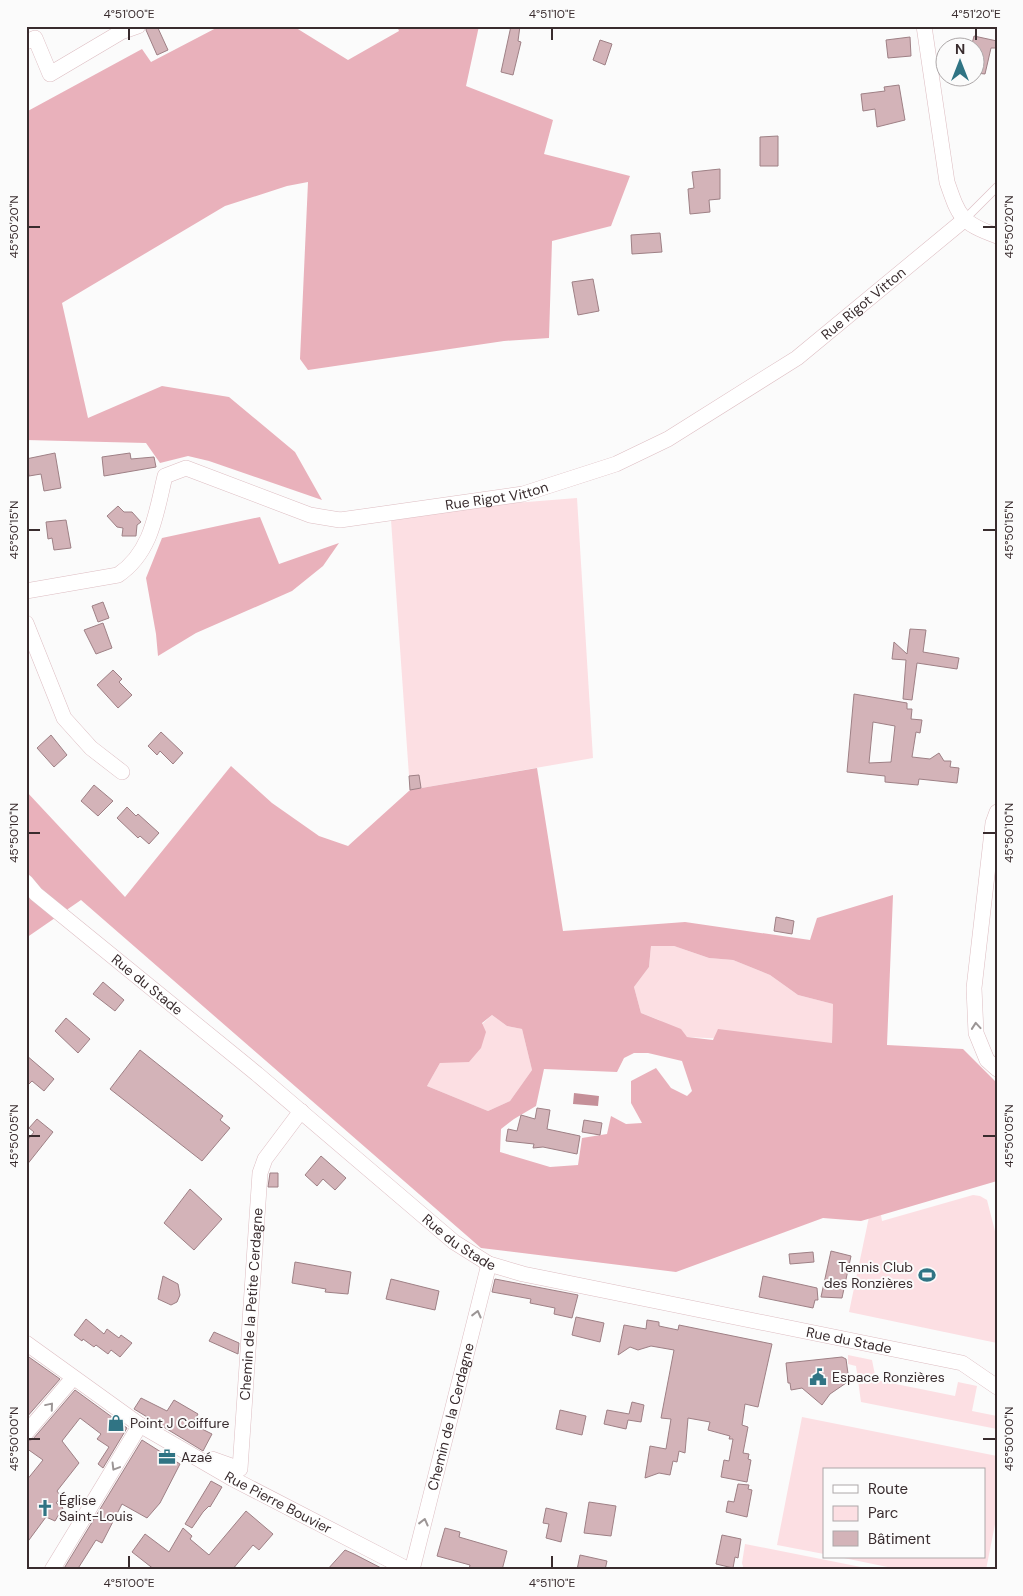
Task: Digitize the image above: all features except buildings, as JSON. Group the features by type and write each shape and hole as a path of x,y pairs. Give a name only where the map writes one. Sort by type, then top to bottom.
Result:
{"street":[{"path":"31,35 50,74 121,32 138,26"},
{"path":"924,26 947,182 955,205 964,220 973,227 997,236"},
{"name":"Rue Rigot Vitton","path":"26,591 118,575 131,566 141,554 152,531 165,476 186,468 310,515 340,520 523,494 616,464 668,439 798,358 964,220"},
{"path":"26,624 64,718 91,748 122,772"},
{"path":"997,812 993,823 974,988 976,1033 987,1060 997,1069"},
{"name":"Rue du Stade","path":"26,882 36,894 301,1111 454,1242 489,1264 523,1274 962,1363 997,1387"},
{"name":"Chemin de la Petite Cerdagne","path":"201,1461 208,1458 240,1469 260,1173 265,1159 301,1111"},
{"name":"Chemin de la Cerdagne","path":"411,1570 489,1264"},
{"name":"Rue Pierre Bouvier","path":"26,1343 140,1425 201,1461 411,1570"},
{"path":"26,1433 73,1378"},
{"path":"52,1570 140,1425"}],"lane":[{"path":"964,220 997,187"}],"green space":[{"path":"577,498 593,758 410,790 391,520 502,504"},
{"path":"651,946 674,946 709,958 733,960 770,975 798,995 833,1004 832,1044 687,1037 659,1020 641,1013 634,987 649,967"},
{"path":"492,1015 507,1026 522,1029 532,1070 510,1101 488,1111 427,1086 440,1063"},
{"name":"Tennis Club des Ronzières","path":"973,1195 987,1200 997,1239 997,1343 849,1312 869,1217 881,1215 882,1221"},
{"path":"848,1355 872,1360 876,1380 955,1396 958,1382 977,1386 972,1411 997,1416 997,1429 861,1402 856,1366 848,1364"},
{"path":"802,1417 997,1456 997,1514 986,1570 902,1570 844,1558 986,1558 986,1468 823,1468 823,1554 777,1545"},
{"path":"745,1544 876,1570 744,1570 742,1563"}],"shaded area":[{"path":"220,26 293,26 348,60 399,31 397,26 479,26 466,86 553,120 544,154 630,176 611,226 552,241 549,338 504,341 308,370 300,359 308,182 287,186 225,206 62,303 88,418 162,386 229,397 295,452 322,500 209,461 188,456 160,463 146,443 26,440 26,112 142,49 151,62"},
{"path":"260,517 279,564 339,543 323,566 292,591 196,633 158,656 146,578 162,538"},
{"path":"231,766 272,803 319,836 348,846 410,790 537,768 563,931 685,922 810,940 817,918 893,895 887,1045 963,1049 997,1083 997,1181 861,1221 823,1218 676,1272 481,1248 81,900 26,938 26,791 125,897","holes":["651,946 674,946 709,958 733,960 770,975 798,995 833,1004 832,1043 718,1029 713,1040 687,1037 681,1029 641,1013 634,987 649,967","492,1015 507,1026 522,1029 532,1070 510,1101 488,1111 427,1086 440,1063 469,1062 481,1048 486,1032 482,1023","634,1053 648,1053 682,1061 692,1091 687,1096 671,1088 656,1068 631,1081 631,1103 642,1123 626,1124 611,1116 607,1134 582,1138 578,1165 550,1167 500,1152 501,1129 536,1106 544,1069 617,1072 624,1058"]},
{"path":"574,1093 599,1096 598,1106 573,1104"}],"place":[{"name":"Tennis Club des Ronzières","path":"927,1275"},
{"name":"Espace Ronzières","path":"818,1377"},
{"name":"Point J Coiffure","path":"116,1423"},
{"name":"Azaé","path":"167,1457"},
{"name":"Église Saint-Louis","path":"45,1508"}]}
